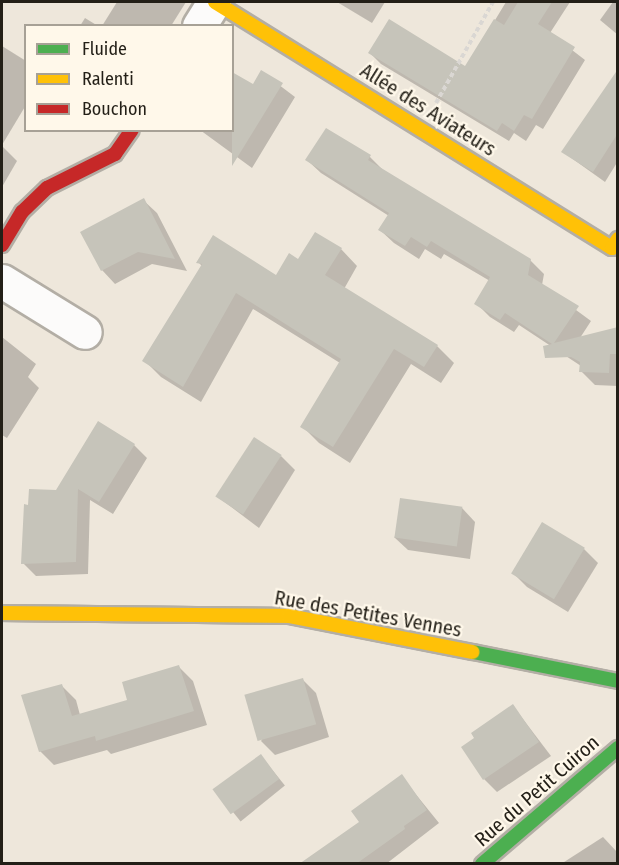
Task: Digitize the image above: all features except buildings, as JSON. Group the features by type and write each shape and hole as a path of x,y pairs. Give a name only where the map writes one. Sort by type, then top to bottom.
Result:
{"street":[{"name":"Allée des Aviateurs","path":"227,9 612,248 618,239"},
{"path":"202,24 227,9"},
{"path":"2,245 22,212 47,188 115,154 131,132"},
{"path":"2,281 85,332"},
{"name":"Rue des Petites Vennes","path":"2,613 289,616 618,681"},
{"name":"Rue du Petit Cuiron","path":"482,864 618,748"}],"path":[{"path":"422,128 494,2"}],"traffic: fast":[{"path":"473,652 618,681"},
{"path":"482,864 618,748"}],"traffic: slow":[{"path":"215,2 612,248 618,239"},
{"path":"2,613 289,616 473,652"}],"traffic: jam":[{"path":"2,245 22,212 47,188 115,154 131,132"}]}
